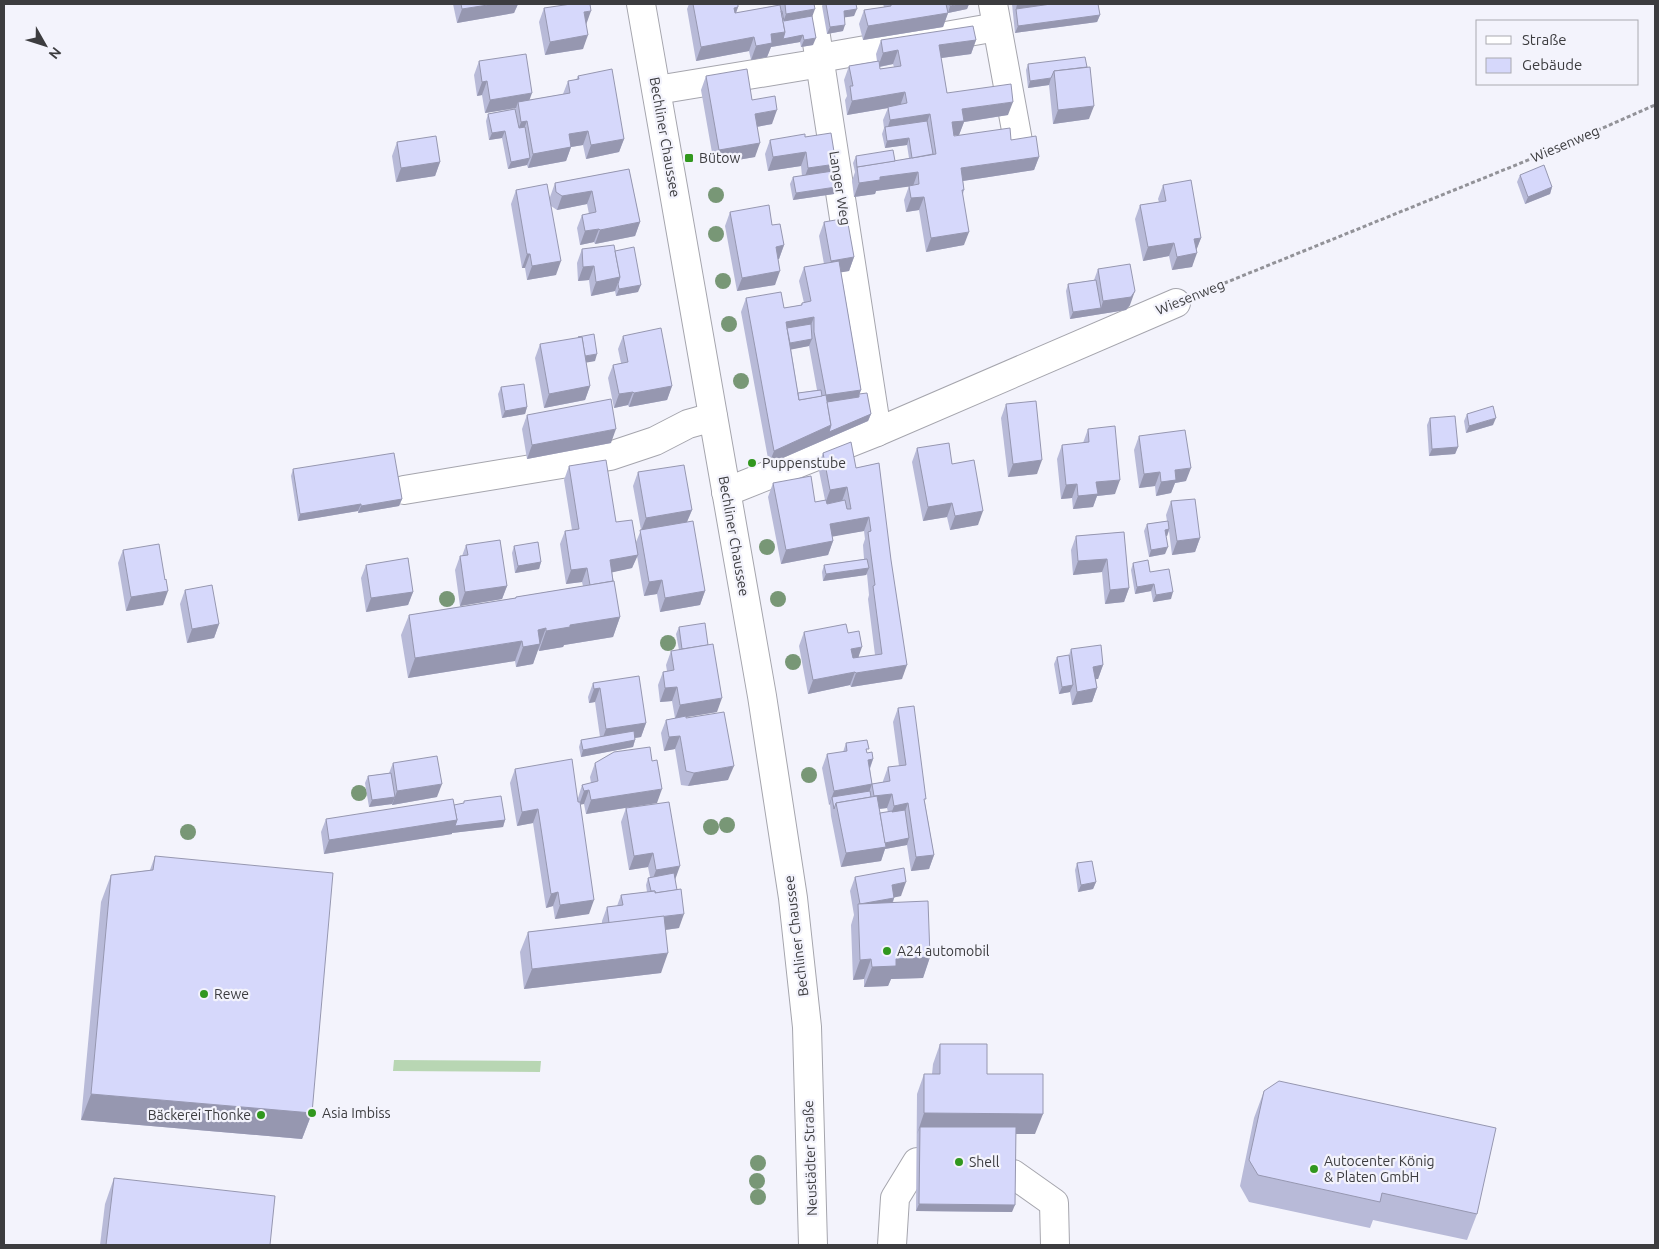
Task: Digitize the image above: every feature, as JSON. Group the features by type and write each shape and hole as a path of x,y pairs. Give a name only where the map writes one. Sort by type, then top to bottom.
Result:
{"street":[{"name":"Bechliner Chaussee","path":"641,4 762,696 793,898 807,1027 808,1071"},
{"name":"Langer Weg","path":"811,4 877,432"},
{"path":"657,90 821,60 995,15 1018,141"},
{"name":"Wiesenweg","path":"726,492 877,432 1176,303"},
{"path":"404,490 610,456 655,441 688,424 713,417"},
{"name":"Neustädter Straße","path":"808,1071 813,1245"},
{"path":"892,1245 895,1198 917,1162"},
{"path":"1013,1174 1054,1203 1055,1245"}],"path":[{"name":"Wiesenweg","path":"1176,303 1553,150 1655,105"}],"green space":[{"path":"394,1060 541,1061 540,1072 393,1071"}],"building":[{"path":"461,4 494,4 462,9"},
{"path":"571,4 590,4 591,11 584,12 588,35 550,42 544,8"},
{"path":"693,4 738,4 738,7 734,8 735,13 780,5 785,32 771,34 772,43 756,46 754,37 701,47"},
{"path":"785,4 814,4 815,9 786,14"},
{"path":"826,4 856,4 857,9 844,11 845,25 830,27"},
{"path":"891,4 946,4 948,13 868,26 864,10 891,6"},
{"path":"1051,4 1098,4 1100,15 1018,26 1016,9"},
{"path":"781,11 784,21 812,16 816,38 804,40 803,35 783,39 785,32"},
{"path":"973,26 976,40 939,45 947,93 1011,84 1013,102 962,109 964,121 952,122 954,136 1010,128 1011,140 1036,136 1039,157 961,168 964,190 962,190 969,232 931,238 924,197 911,198 909,186 919,184 918,172 880,177 880,180 859,183 857,167 936,154 930,114 890,120 888,107 907,103 905,92 852,101 850,86 853,86 849,66 879,61 880,69 901,66 898,50 883,53 881,40"},
{"path":"526,54 532,93 490,100 487,81 482,82 479,61"},
{"path":"1085,57 1087,67 1054,71 1051,78 1030,81 1028,64"},
{"path":"1090,67 1094,106 1058,110 1054,71"},
{"path":"612,69 624,139 591,145 588,131 569,134 571,147 533,154 527,121 521,122 518,102 570,93 568,81 579,79 578,76"},
{"path":"747,69 752,100 775,96 777,110 755,114 760,143 719,150 706,76"},
{"path":"515,109 519,128 525,127 530,158 511,162 505,131 492,133 488,114"},
{"path":"927,121 933,154 912,158 909,138 887,141 885,127"},
{"path":"831,133 836,164 808,168 806,152 773,157 770,140 805,134 805,137"},
{"path":"436,136 440,162 401,168 397,142"},
{"path":"893,150 895,161 857,167 856,156"},
{"path":"1544,165 1552,187 1528,197 1520,175"},
{"path":"629,169 640,222 585,231 582,215 596,212 592,191 562,196 556,192 555,183"},
{"path":"833,171 836,187 796,193 793,177"},
{"path":"1191,180 1201,238 1194,239 1197,253 1177,257 1174,243 1148,247 1140,205 1166,201 1163,185"},
{"path":"547,184 561,261 532,266 530,254 527,254 516,190"},
{"path":"769,205 772,225 780,224 784,245 776,247 780,271 742,278 730,212"},
{"path":"847,218 854,257 831,261 824,222"},
{"path":"614,245 620,277 596,282 594,266 583,267 582,249"},
{"path":"634,247 641,285 619,289 620,277 615,251"},
{"path":"839,261 861,390 826,395 831,425 774,451 746,298 781,292 784,308 802,305 802,303 811,301 804,267","holes":["814,317 814,332 826,395 799,400 786,322"]},
{"path":"1130,264 1135,291 1131,297 1103,301 1098,269"},
{"path":"1096,280 1101,308 1073,312 1068,284"},
{"path":"811,324 812,339 790,343 787,328"},
{"path":"661,328 672,386 619,394 613,365 628,362 623,336"},
{"path":"594,334 597,354 585,356 582,337 578,337"},
{"path":"582,337 590,386 549,394 540,344"},
{"path":"524,384 527,407 505,411 501,387"},
{"path":"821,390 822,396 799,400 798,393"},
{"path":"867,393 871,414 829,432 831,425 827,402 859,397 859,394"},
{"path":"611,399 616,429 532,445 527,415"},
{"path":"1036,401 1042,460 1013,464 1006,404"},
{"path":"1493,406 1496,418 1469,426 1467,414"},
{"path":"1455,416 1458,447 1432,449 1430,418"},
{"path":"1115,426 1120,480 1096,482 1098,494 1078,496 1077,484 1066,485 1062,445 1089,442 1088,429"},
{"path":"1185,430 1191,468 1175,470 1176,480 1161,482 1160,472 1144,474 1139,436"},
{"path":"851,442 856,468 879,463 907,665 813,680 804,632 846,624 848,633 859,631 862,647 851,649 853,658 882,654 873,586 875,585 868,532 871,531 869,517 830,524 833,541 786,550 773,483 811,476 815,502 826,500 827,504 845,500 847,509 851,509 847,487 830,490 823,453"},
{"path":"949,443 952,464 974,460 983,511 955,516 952,503 928,507 917,448"},
{"path":"394,453 402,499 300,514 293,469"},
{"path":"606,460 616,522 632,520 638,555 610,560 613,581 590,585 587,568 571,570 565,531 579,529 569,466"},
{"path":"684,465 692,510 646,518 638,472"},
{"path":"1195,499 1200,538 1177,541 1171,501"},
{"path":"693,521 705,591 665,598 662,580 649,582 640,530"},
{"path":"1168,521 1169,529 1165,530 1168,547 1151,550 1147,524"},
{"path":"1124,532 1129,588 1110,590 1107,559 1078,561 1076,536"},
{"path":"500,540 507,586 465,592 460,556 468,555 466,545"},
{"path":"538,542 541,562 518,566 514,546"},
{"path":"159,544 168,591 131,597 123,550"},
{"path":"408,558 413,592 371,598 366,565"},
{"path":"867,559 869,568 826,574 824,565"},
{"path":"1148,560 1150,572 1169,569 1173,592 1156,595 1154,584 1137,587 1133,563"},
{"path":"614,581 620,617 546,631 546,628 538,630 540,644 523,647 522,641 415,658 409,615"},
{"path":"212,585 219,624 192,629 185,590"},
{"path":"705,623 708,645 682,649 679,627"},
{"path":"713,644 722,698 680,705 677,687 665,688 663,672 674,670 671,651"},
{"path":"1101,645 1103,665 1093,667 1097,688 1077,692 1071,649"},
{"path":"1069,655 1073,685 1062,687 1057,657"},
{"path":"639,676 646,723 606,729 600,688 594,689 593,683"},
{"path":"914,706 926,799 924,799 934,855 916,857 908,803 894,806 892,794 874,796 872,784 890,781 888,767 906,765 898,708"},
{"path":"724,712 734,766 694,773 686,771 680,736 669,737 666,720"},
{"path":"634,731 635,740 583,750 581,740"},
{"path":"867,740 869,749 866,749 867,753 872,752 873,759 868,760 872,784 834,791 827,754 847,751 846,743"},
{"path":"650,747 652,761 657,760 662,789 591,800 589,790 584,791 582,785 598,781 595,763 614,752"},
{"path":"437,756 442,784 397,791 393,763"},
{"path":"572,759 594,900 560,905 558,892 551,894 538,809 522,812 515,769"},
{"path":"391,773 395,797 372,800 368,776"},
{"path":"870,791 871,797 836,803 834,809 832,797"},
{"path":"501,796 505,820 455,826 457,820 454,805 464,803 464,801"},
{"path":"877,796 886,847 846,853 836,803"},
{"path":"453,799 457,820 329,840 326,819"},
{"path":"669,802 680,866 656,870 653,853 634,856 626,808"},
{"path":"905,810 909,838 885,843 880,813"},
{"name":"Rewe","path":"155,856 333,873 312,1113 91,1094 111,875 153,870"},
{"path":"1092,861 1096,882 1081,885 1077,863"},
{"path":"904,868 906,882 892,885 894,898 860,904 855,877"},
{"path":"674,873 677,890 655,893 655,891 651,891 648,878"},
{"path":"681,889 684,914 609,923 607,907 623,905 621,895"},
{"path":"928,901 930,957 896,959 896,966 872,967 871,959 860,960 858,904"},
{"path":"664,916 668,953 532,969 528,932"},
{"path":"940,1044 987,1044 987,1074 1043,1074 1043,1114 924,1113 924,1074 940,1074"},
{"path":"1279,1081 1496,1128 1477,1214 1382,1193 1380,1202 1258,1175 1249,1160 1264,1091"},
{"path":"920,1127 1016,1127 1015,1205 919,1204"},
{"path":"114,1178 275,1196 270,1245 106,1245"}],"place":[{"name":"Bütow","path":"689,158"},
{"name":"Puppenstube","path":"752,463"},
{"name":"A24 automobil","path":"887,951"},
{"name":"Rewe","path":"204,994"},
{"name":"Asia Imbiss","path":"312,1113"},
{"name":"Bäckerei Thonke","path":"261,1115"},
{"name":"Shell","path":"959,1162"},
{"name":"Autocenter König & Platen GmbH","path":"1314,1169"}]}
